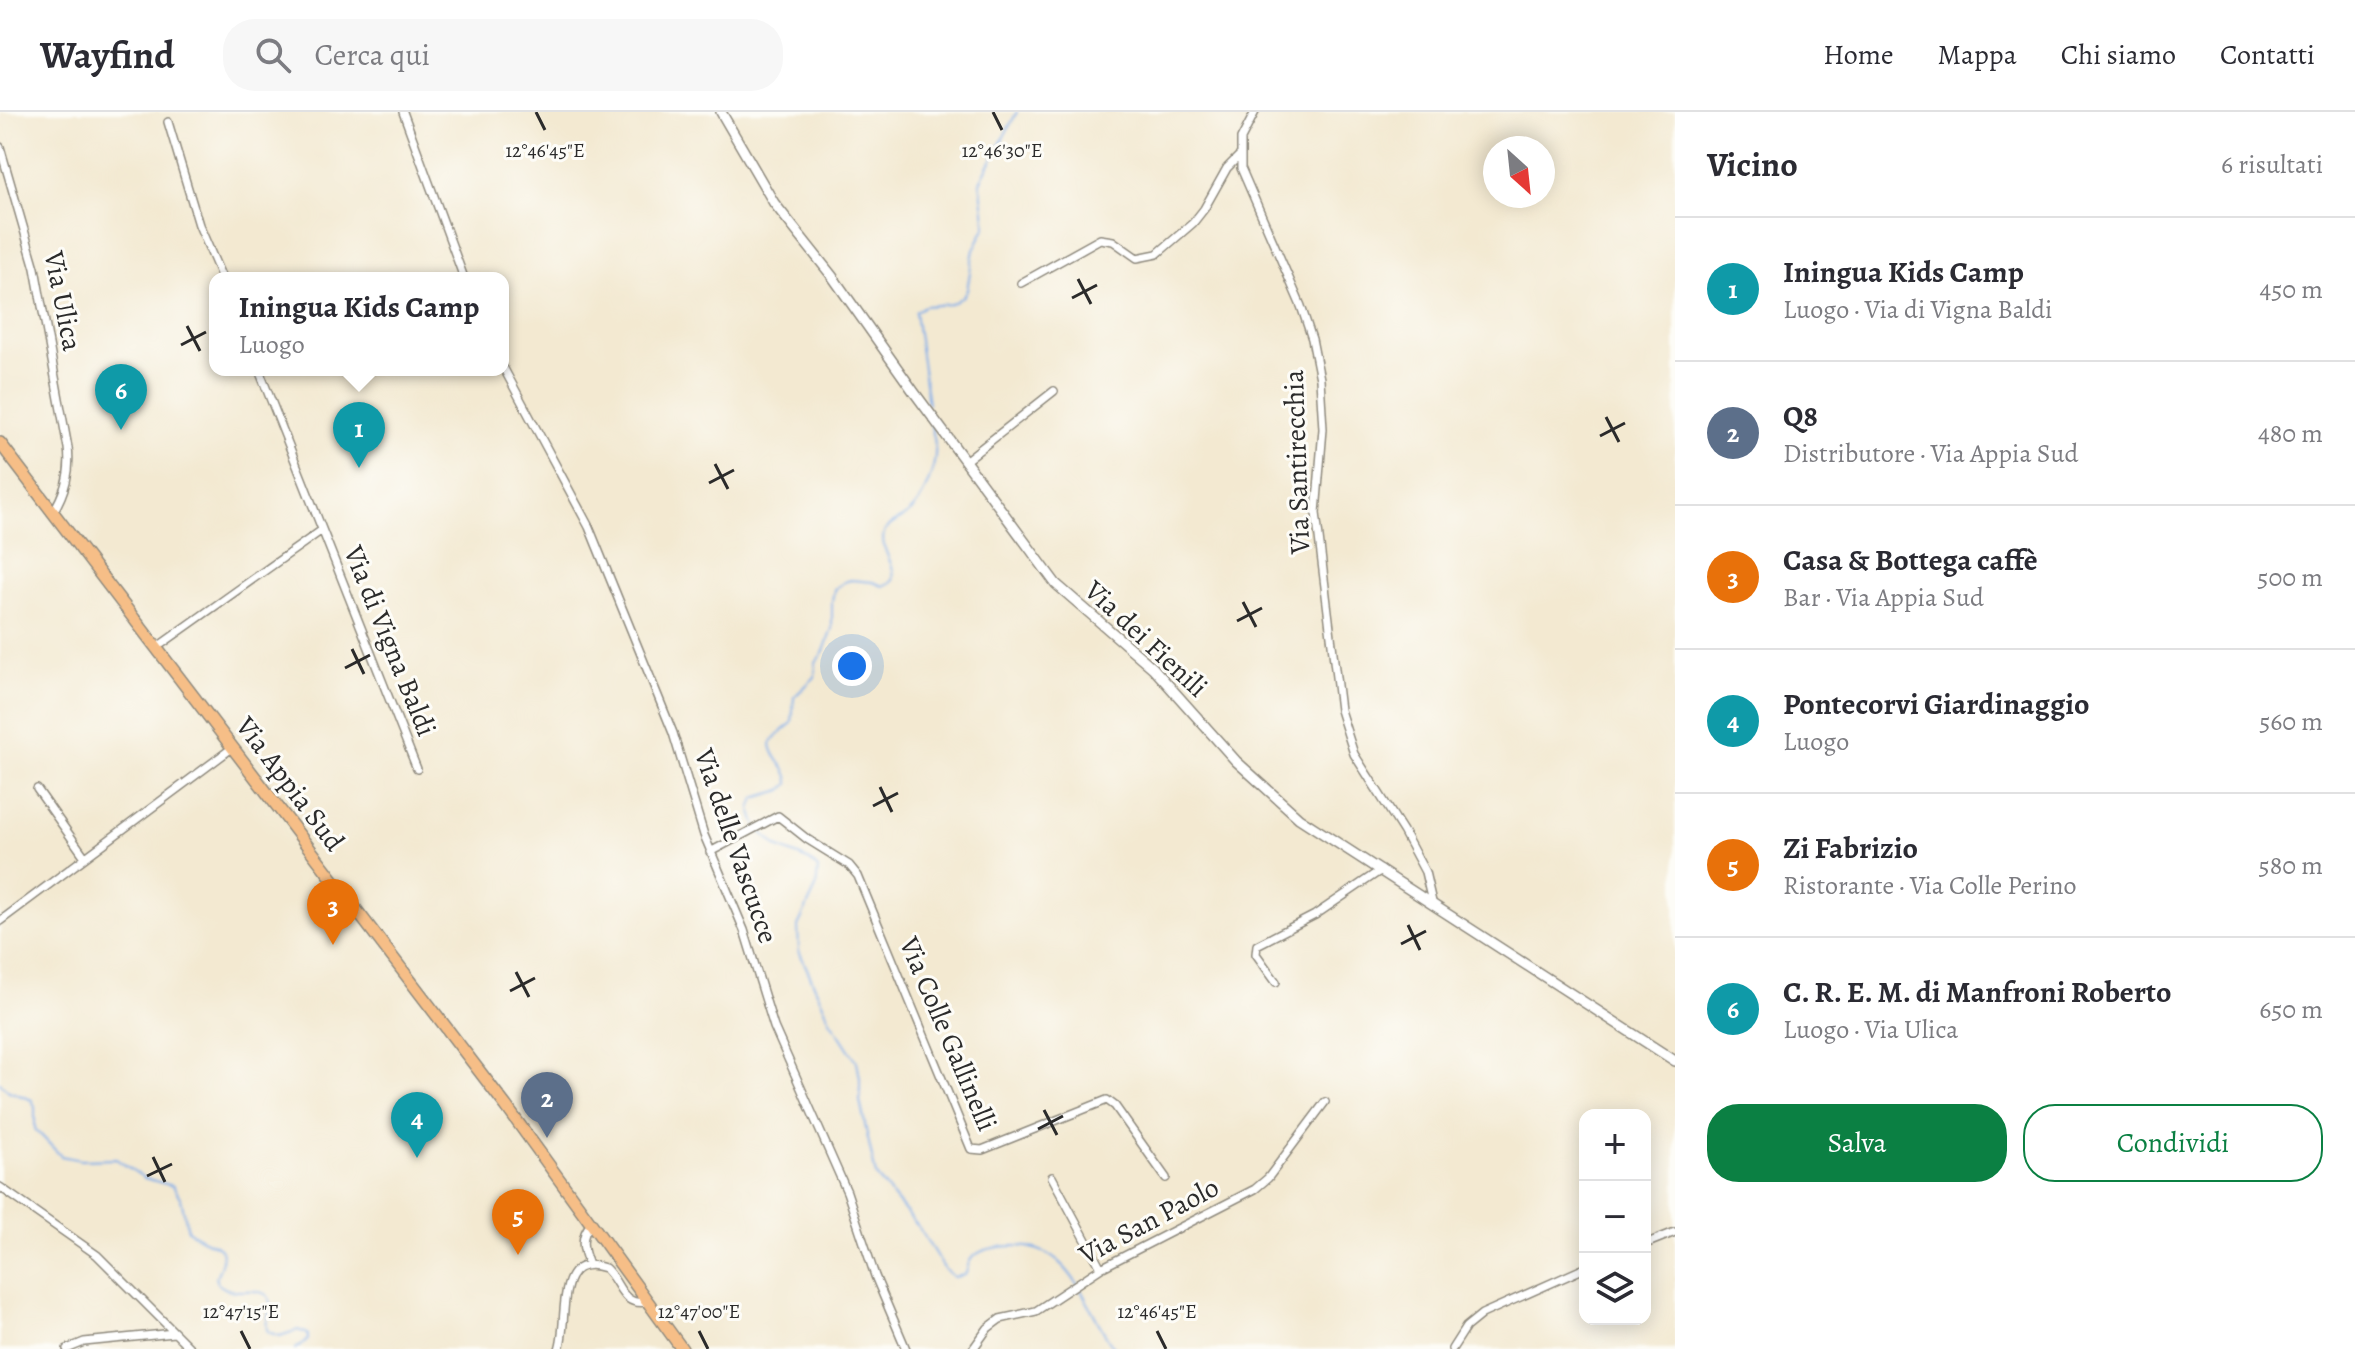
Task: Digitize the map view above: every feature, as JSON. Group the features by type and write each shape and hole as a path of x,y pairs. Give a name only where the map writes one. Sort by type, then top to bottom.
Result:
{"main road":[{"name":"Via Appia Sud","path":"0,443 506,1106 682,1349"}],"street":[{"path":"403,112 462,272"},
{"name":"Via dei Fienili","path":"721,112 774,203 827,269 1059,587 1157,672 1233,758 1286,807 1675,1061"},
{"path":"1021,283 1100,239 1113,241 1137,258 1157,254 1196,220 1227,168 1239,156 1244,131 1255,112"},
{"path":"168,122 195,215 219,272"},
{"name":"Via Ulica","path":"0,147 35,268 68,448 68,475 53,512"},
{"name":"Via Santirecchia","path":"1239,156 1242,172 1301,306 1317,360 1323,423 1316,513 1341,715 1356,758 1400,825 1425,872 1432,902"},
{"name":"Via di Vigna Baldi","path":"261,376 417,769"},
{"name":"Via delle Vascucce","path":"508,376 589,527 673,733 710,852 744,930 774,1027 849,1197 875,1276 906,1349"},
{"path":"965,461 1054,391"},
{"name":"Via di Vigna Baldi","path":"156,648 322,530"},
{"path":"0,921 232,748"},
{"path":"37,789 85,857"},
{"name":"Via Colle Gallinelli","path":"710,852 775,816 856,873 971,1149 982,1150 1107,1100 1115,1106 1166,1178"},
{"path":"1276,982 1256,954 1257,945 1321,911 1381,870"},
{"name":"Via San Paolo","path":"973,1349 998,1320 1033,1313 1101,1268 1258,1187 1325,1102"},
{"path":"1052,1177 1101,1268"},
{"path":"0,1187 97,1255 191,1349"},
{"path":"589,1265 583,1242 585,1230 591,1224"},
{"path":"1651,1242 1675,1232"},
{"path":"559,1349 565,1325 566,1286 572,1275 589,1265 607,1269 630,1301 647,1302"},
{"path":"1452,1349 1466,1327 1482,1314 1579,1271"},
{"path":"69,1349 84,1342 174,1333"}],"waterway":[{"path":"928,404 915,312 924,306 951,304 967,290 974,249 986,226 980,182 1017,112"},
{"path":"756,825 751,809 755,798 782,790 789,784 787,773 774,755 771,744 792,723 794,697 815,677 816,662 832,629 834,590 851,580 883,586 893,581 884,533 914,509 928,483 935,455 930,422"},
{"path":"759,830 777,847 810,861 818,869 816,888 798,926 799,951 830,1020 857,1062 860,1101 876,1176 919,1228 945,1270 954,1277 965,1275 972,1258 990,1249 1012,1246 1033,1248 1050,1256 1076,1282 1115,1349"},
{"path":"0,1083 9,1091 32,1100 35,1129 61,1156 81,1160 116,1159 144,1178 173,1186 181,1199 188,1230 221,1250 221,1264 216,1277 218,1284 231,1290 267,1295 270,1305 268,1332 280,1336 298,1330 308,1334 308,1340 295,1349"}],"place":[{"name":"C. R. E. M. di Manfroni Roberto","path":"121,430"},
{"name":"Iningua Kids Camp","path":"359,468"},
{"name":"Casa & Bottega caffè","path":"333,945"},
{"name":"Q8","path":"547,1138"},
{"name":"Pontecorvi Giardinaggio","path":"417,1158"},
{"name":"Zi Fabrizio","path":"518,1255"}]}
